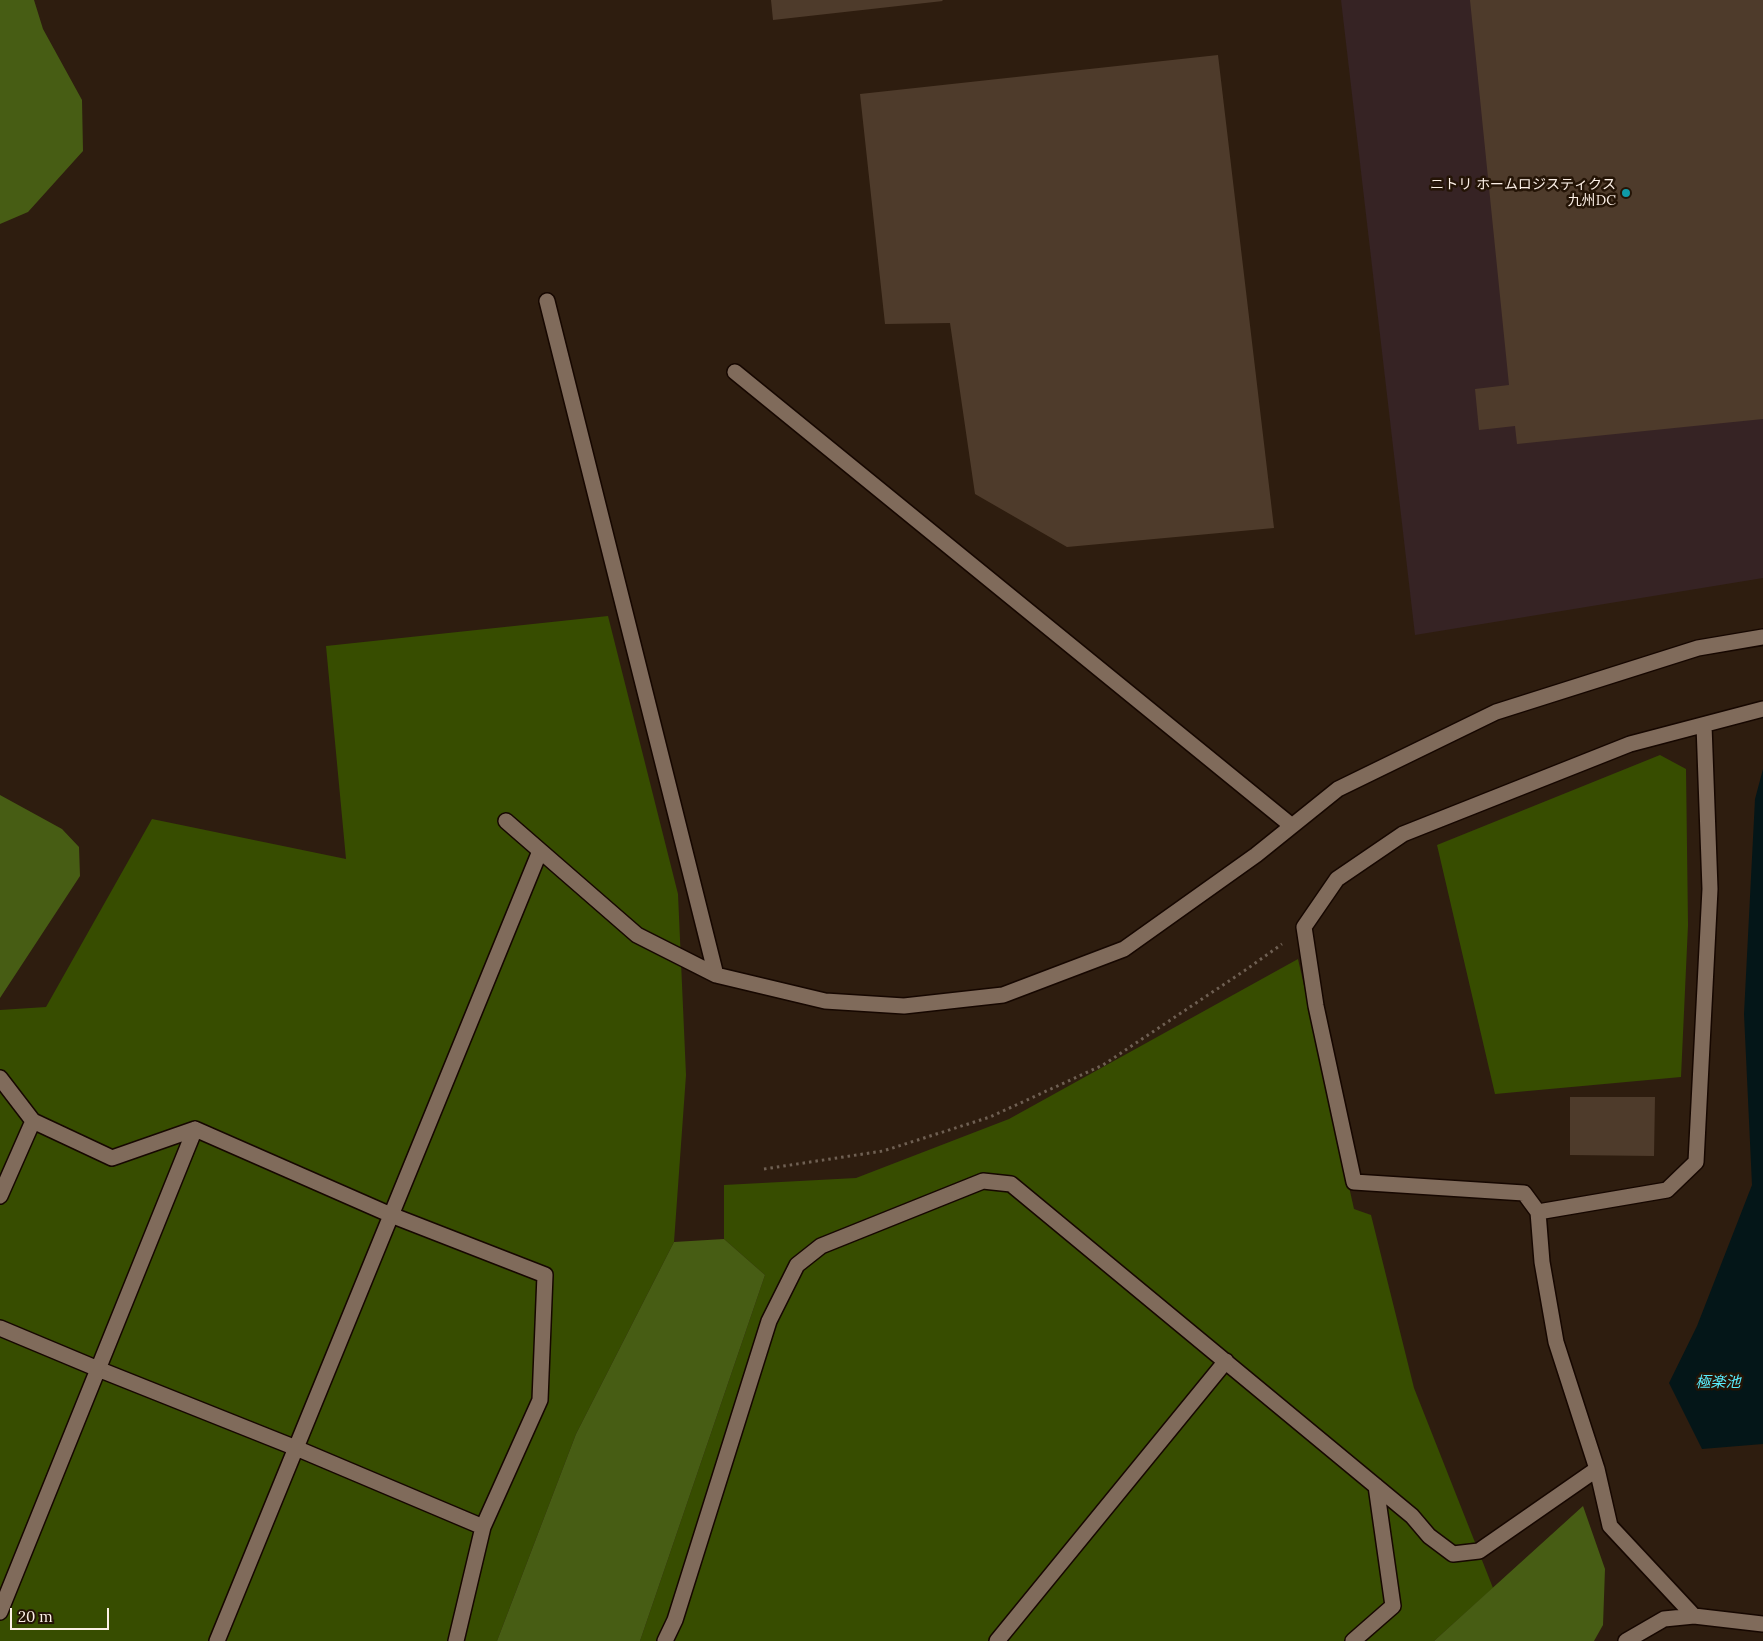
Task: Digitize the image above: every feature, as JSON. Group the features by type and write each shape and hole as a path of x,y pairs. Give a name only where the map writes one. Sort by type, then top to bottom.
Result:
{"street":[{"path":"547,301 716,975"},
{"path":"735,372 1292,826"},
{"path":"506,821 637,935 716,975 825,1001 904,1006 1002,995 1124,949 1256,855 1338,789 1496,712 1698,648 1763,637"},
{"path":"1694,1616 1610,1526 1597,1469 1556,1342 1542,1262 1538,1212 1524,1193 1354,1182 1316,1006 1304,927 1336,879 1403,834 1630,744 1763,709"},
{"path":"1538,1212 1667,1190 1696,1162 1710,889 1704,725"},
{"path":"216,1641 540,851"},
{"path":"0,1078 33,1121 112,1158 194,1130 391,1214 545,1275 540,1400 483,1527 456,1641"},
{"path":"0,1196 33,1121"},
{"path":"0,1612 194,1130"},
{"path":"665,1641 675,1620 769,1321 797,1265 821,1246 983,1181 1011,1184 1412,1516 1429,1536 1453,1554 1478,1550 1597,1469"},
{"path":"0,1328 296,1448 483,1527"},
{"path":"997,1641 1226,1362"},
{"path":"1354,1641 1393,1606 1376,1486"},
{"path":"1626,1641 1664,1619 1694,1616 1763,1624"}],"path":[{"path":"764,1169 883,1151 990,1116 1103,1065 1247,969 1304,927"}],"shaded area":[{"path":"1341,0 1763,0 1763,578 1415,635"}],"green space":[{"path":"0,0 34,0 43,29 82,100 83,151 28,212 0,224"},
{"path":"608,616 678,894 686,1075 674,1242 576,1434 497,1641 0,1641 0,1010 46,1007 152,819 346,859 326,646"},
{"path":"1660,755 1686,769 1688,925 1681,1077 1495,1094 1437,845"},
{"path":"0,795 62,829 79,847 80,876 0,998"},
{"path":"1298,959 1354,1209 1371,1215 1414,1388 1493,1588 1434,1641 640,1641 765,1275 724,1239 724,1185 856,1178 1009,1119"},
{"path":"724,1239 765,1275 640,1641 497,1641 576,1434 674,1242"},
{"path":"1583,1506 1605,1569 1603,1625 1594,1641 1434,1641"}],"water":[{"name":"極楽池","path":"1763,769 1763,1444 1702,1449 1669,1383 1697,1326 1752,1185 1744,1014 1755,799"}],"building":[{"path":"771,0 942,0 943,1 773,20"},
{"name":"ニトリ ホームロジスティクス 九州DC","path":"1470,0 1763,0 1763,419 1517,444 1515,426 1479,430 1475,389 1509,385"},
{"path":"1218,55 1274,528 1067,547 975,494 950,323 885,324 860,94"},
{"path":"1570,1097 1655,1097 1654,1156 1570,1155"}],"place":[{"name":"ニトリ ホームロジスティクス 九州DC","path":"1626,193"}]}
